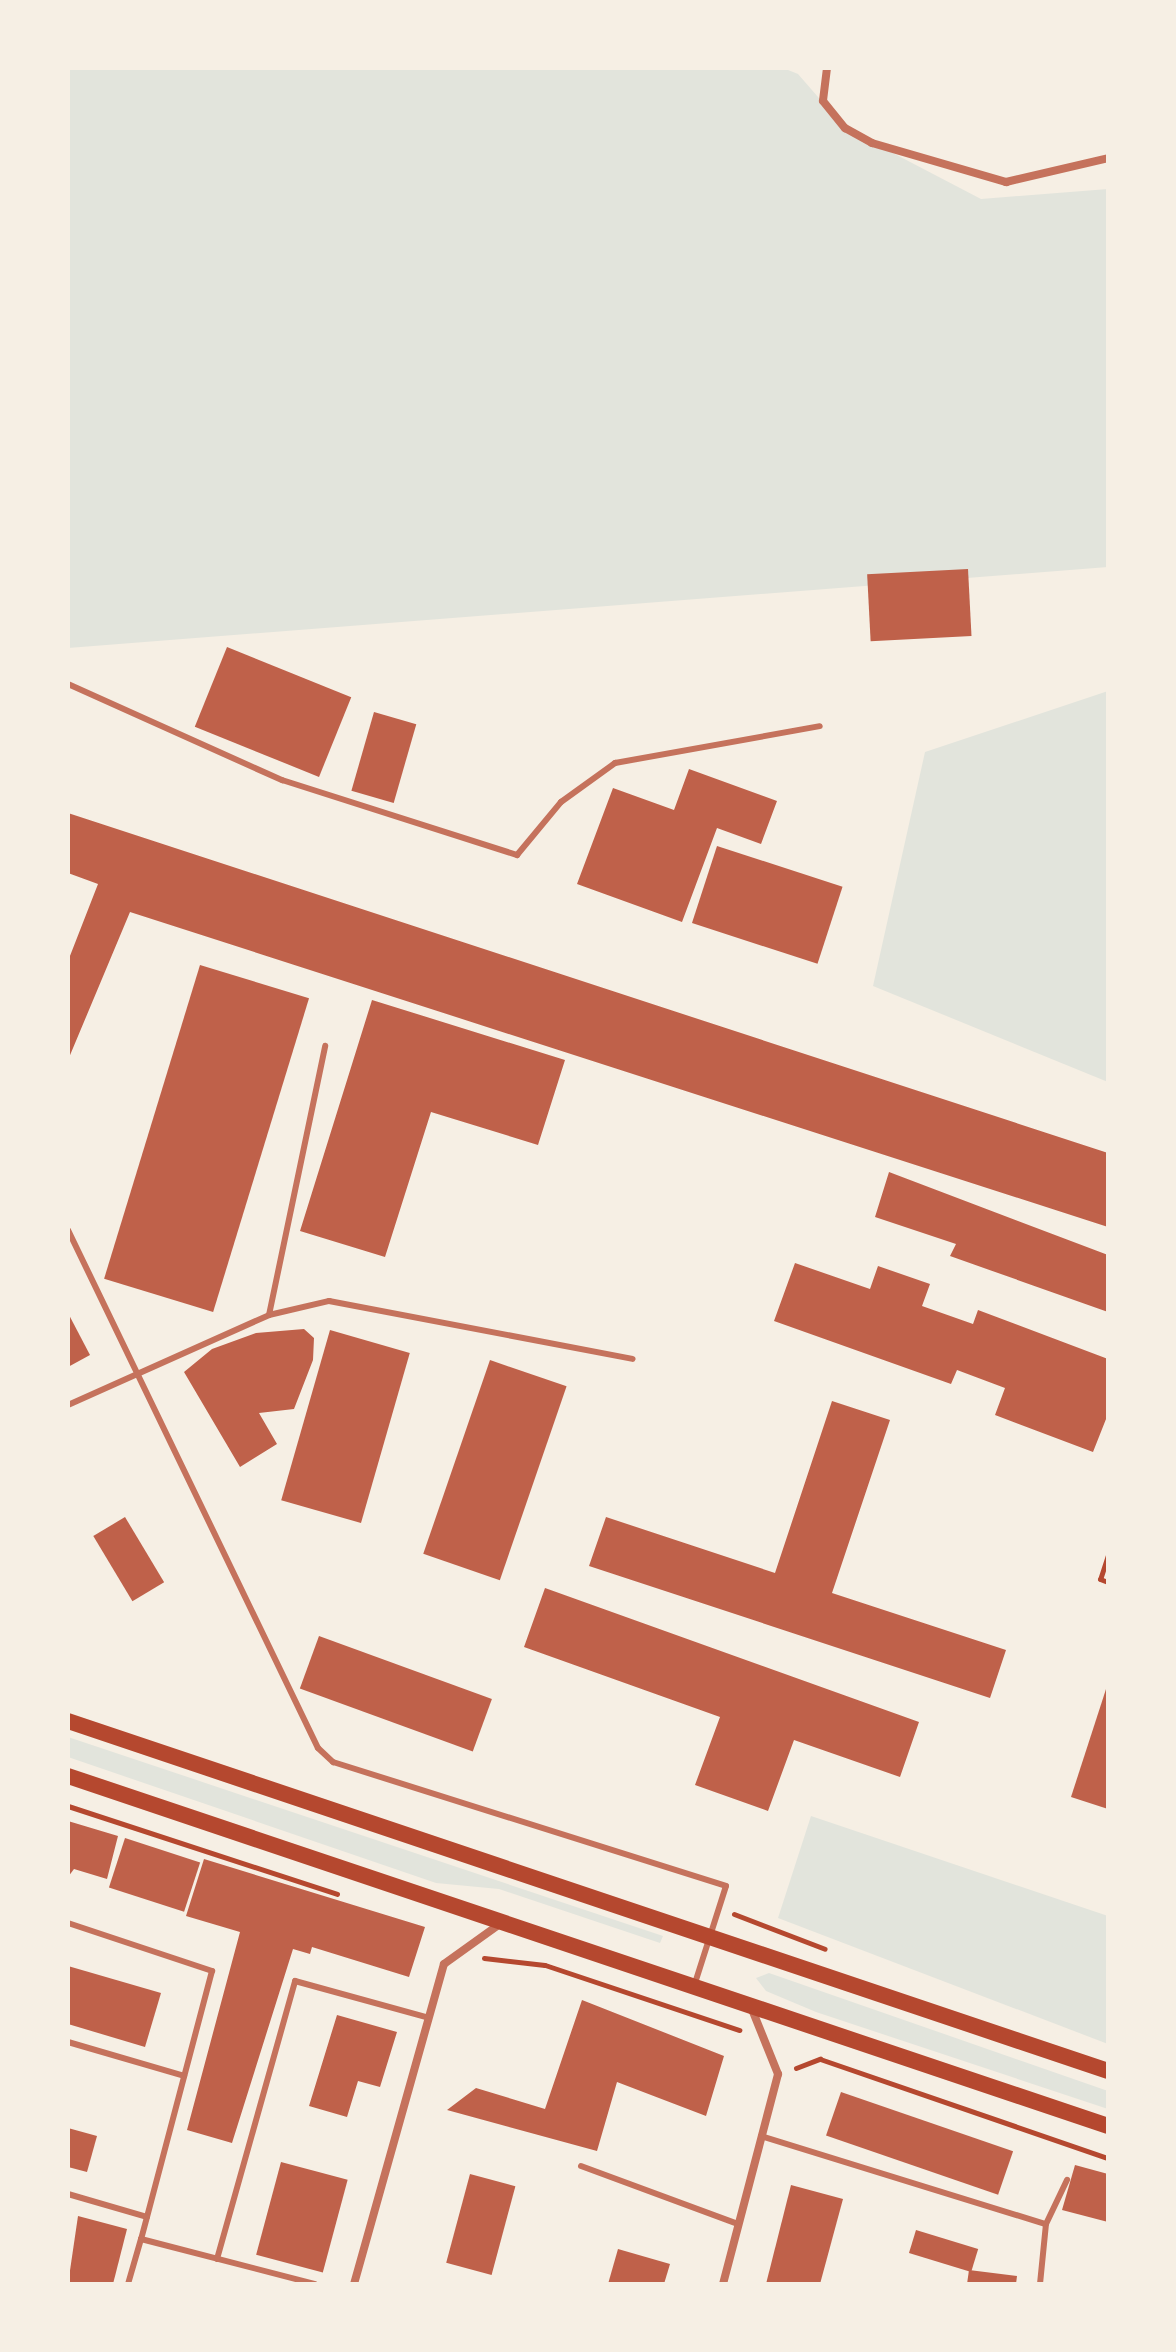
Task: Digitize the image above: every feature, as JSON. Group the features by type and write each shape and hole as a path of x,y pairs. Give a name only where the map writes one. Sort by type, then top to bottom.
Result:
{"main road":[{"path":"68,1721 1108,2071"},
{"path":"68,1776 695,1983 751,2006 1108,2126"}],"street":[{"path":"827,68 823,101 845,128 872,143 1006,182 1108,158"},
{"path":"354,2284 444,1964 459,1950 506,1921"},
{"path":"723,2284 778,2074 751,2006"}],"lane":[{"path":"68,684 282,780 517,855 561,802 615,763 820,726"},
{"path":"269,1315 325,1046"},
{"path":"68,1230 318,1748 333,1762 726,1886 695,1983"},
{"path":"70,1402 269,1315 329,1301 632,1359"},
{"path":"68,1923 212,1971 128,2284"},
{"path":"217,2259 295,1981 429,2018"},
{"path":"68,2042 184,2076"},
{"path":"761,2136 1046,2224"},
{"path":"581,2166 738,2224"},
{"path":"1040,2284 1046,2224 1067,2180"},
{"path":"68,2194 147,2217"},
{"path":"141,2239 315,2284"}],"path":[{"path":"1108,1555 1100,1579 1108,1582"},
{"path":"68,1806 341,1895"},
{"path":"459,1950 545,1965 746,2037"},
{"path":"778,2074 820,2059 1108,2158"}],"shaded area":[{"path":"68,68 783,68 798,74 845,128 981,199 1108,189 1108,567 68,648"},
{"path":"1108,691 1108,1082 873,986 925,752"},
{"path":"68,1737 663,1936 660,1943 499,1889 436,1883 68,1757"},
{"path":"811,1816 1108,1916 1108,2044 778,1918"},
{"path":"769,1973 1108,2091 1108,2109 816,2012 766,1991 756,1978"}],"building":[{"path":"968,569 972,636 871,641 867,574"},
{"path":"227,647 351,697 319,777 195,727"},
{"path":"374,712 416,724 394,803 351,791"},
{"path":"689,769 777,801 761,844 717,828 682,922 577,884 613,788 674,810"},
{"path":"68,813 1108,1153 1108,1227 130,912 68,1060 68,961 98,884 68,873"},
{"path":"717,846 843,887 818,964 692,923"},
{"path":"200,965 309,998 213,1312 104,1279"},
{"path":"372,1000 565,1060 538,1145 431,1112 385,1257 300,1231"},
{"path":"889,1172 1108,1255 1108,1312 950,1256 956,1244 875,1217"},
{"path":"795,1263 870,1289 878,1266 930,1284 922,1306 973,1324 978,1310 1108,1359 1108,1414 1093,1452 995,1415 1005,1388 957,1370 951,1384 774,1321"},
{"path":"68,1313 90,1355 68,1367"},
{"path":"304,1329 314,1338 313,1360 294,1409 259,1413 277,1444 240,1467 184,1372 212,1349 256,1333"},
{"path":"330,1330 410,1353 361,1523 281,1500"},
{"path":"490,1360 567,1386 500,1580 423,1554"},
{"path":"832,1401 890,1420 832,1593 1006,1650 990,1698 589,1566 606,1517 775,1573"},
{"path":"125,1517 164,1582 132,1601 93,1536"},
{"path":"545,1588 919,1722 900,1777 794,1740 768,1811 695,1785 720,1717 524,1647"},
{"path":"319,1636 492,1699 473,1752 300,1689"},
{"path":"1108,1686 1108,1809 1071,1797"},
{"path":"68,1821 118,1836 107,1879 74,1869 68,1877"},
{"path":"125,1838 200,1862 184,1912 109,1887"},
{"path":"204,1859 425,1927 409,1977 312,1947 310,1954 293,1949 232,2143 187,2130 240,1932 186,1916"},
{"path":"68,1966 161,1993 145,2047 68,2024"},
{"path":"582,2000 724,2056 706,2116 617,2082 597,2151 447,2110 476,2088 545,2109"},
{"path":"337,2015 397,2032 380,2087 358,2081 347,2117 309,2106"},
{"path":"841,2092 1013,2151 998,2195 826,2135"},
{"path":"68,2128 97,2136 87,2172 68,2167"},
{"path":"281,2162 348,2180 323,2273 256,2255"},
{"path":"1075,2165 1108,2174 1108,2222 1062,2210"},
{"path":"470,2174 515,2186 492,2275 446,2263"},
{"path":"791,2185 843,2199 820,2284 766,2284"},
{"path":"78,2216 127,2229 113,2284 68,2284"},
{"path":"916,2230 978,2249 971,2272 909,2253"},
{"path":"618,2249 670,2264 664,2284 608,2284"},
{"path":"969,2270 1017,2276 1016,2284 967,2284"}]}
